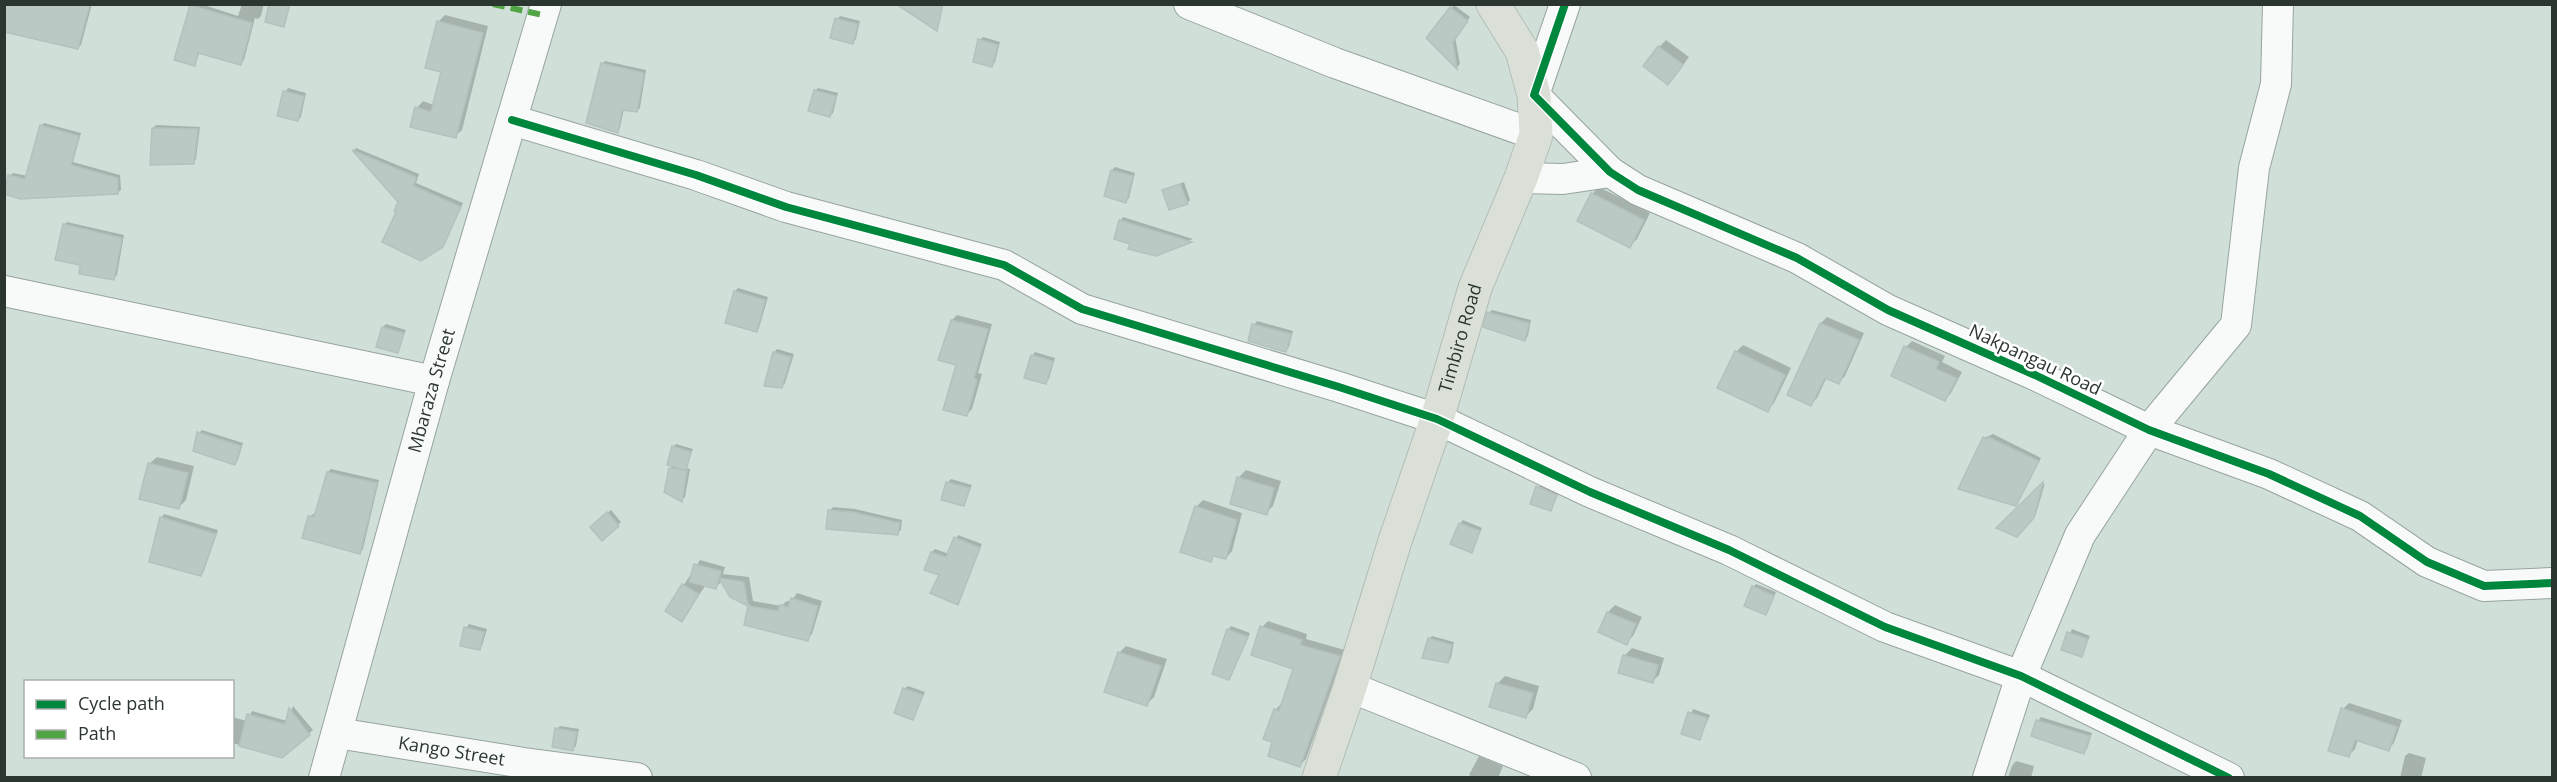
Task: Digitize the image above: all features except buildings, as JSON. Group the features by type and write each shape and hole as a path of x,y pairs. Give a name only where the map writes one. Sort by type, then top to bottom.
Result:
{"main road":[{"path":"1493,4 1522,51 1534,95"},
{"name":"Timbiro Road","path":"1319,777 1437,419 1475,288 1521,178 1536,135 1534,95"}],"street":[{"name":"Mbaraza Street","path":"324,777 434,381 546,4"},
{"path":"1189,4 1335,63 1536,135"},
{"name":"Timbiro Road","path":"1534,95 1565,4"},
{"path":"1988,777 2021,676 2080,535 2149,430 2236,325 2254,168 2276,84 2278,4"},
{"name":"Nakpangau Road","path":"1534,95 1610,172 1638,190 1797,258 1888,310 2035,375 2149,430 2269,474 2360,516 2427,562 2484,586 2553,583"},
{"path":"512,120 696,175 786,207 1004,265 1082,309 1437,419 1590,492 1729,550 1885,627 2021,676 2229,777"},
{"path":"1521,178 1563,179 1610,172"},
{"path":"4,291 434,381"},
{"path":"1350,687 1576,777"},
{"name":"Kango Street","path":"337,733 637,777"}],"marked path":[{"path":"493,4 543,15"}],"cycle path":[{"path":"1565,4 1534,95 1610,172 1638,190 1797,258 1888,310 2035,375 2149,430 2269,474 2360,516 2427,562 2484,586 2552,583"},
{"path":"512,120 696,175 786,207 1004,265 1082,309 1437,419 1590,492 1729,550 1885,627 2021,676 2229,778"}]}
